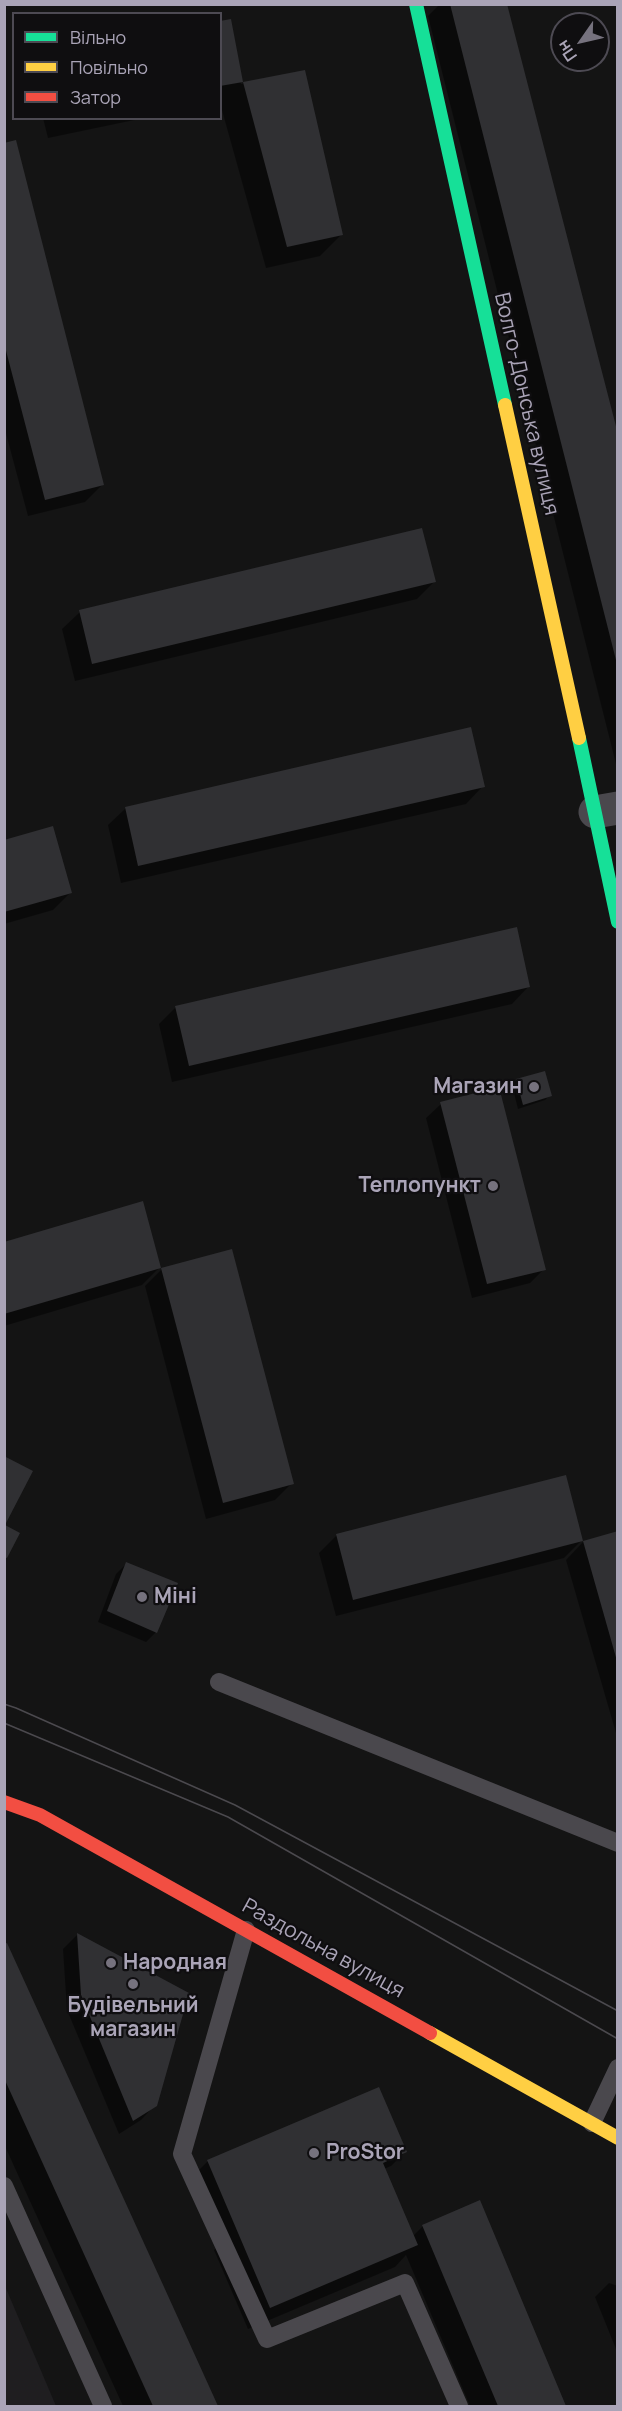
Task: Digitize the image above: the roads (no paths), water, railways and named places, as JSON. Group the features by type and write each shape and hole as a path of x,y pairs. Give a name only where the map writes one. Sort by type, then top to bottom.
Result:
{"street":[{"name":"Волго-Донська вулиця","path":"416,4 606,810 618,922"},
{"name":"Раздольна вулиця","path":"4,1802 40,1815 618,2138"}],"lane":[{"path":"219,1682 618,1843"},
{"path":"246,1930 182,2154 267,2339 405,2283 459,2406"},
{"path":"592,2123 618,2068"},
{"path":"4,2186 103,2406"}],"tram line":[{"path":"4,1704 235,1805 618,2011"},
{"path":"4,1723 228,1817 618,2039"}],"place":[{"name":"Магазин","path":"534,1087"},
{"name":"Теплопункт","path":"493,1186"},
{"name":"Міні","path":"142,1597"},
{"name":"Народная","path":"111,1963"},
{"name":"Будівельний магазин","path":"133,1984"},
{"name":"ProStor","path":"314,2153"}]}
